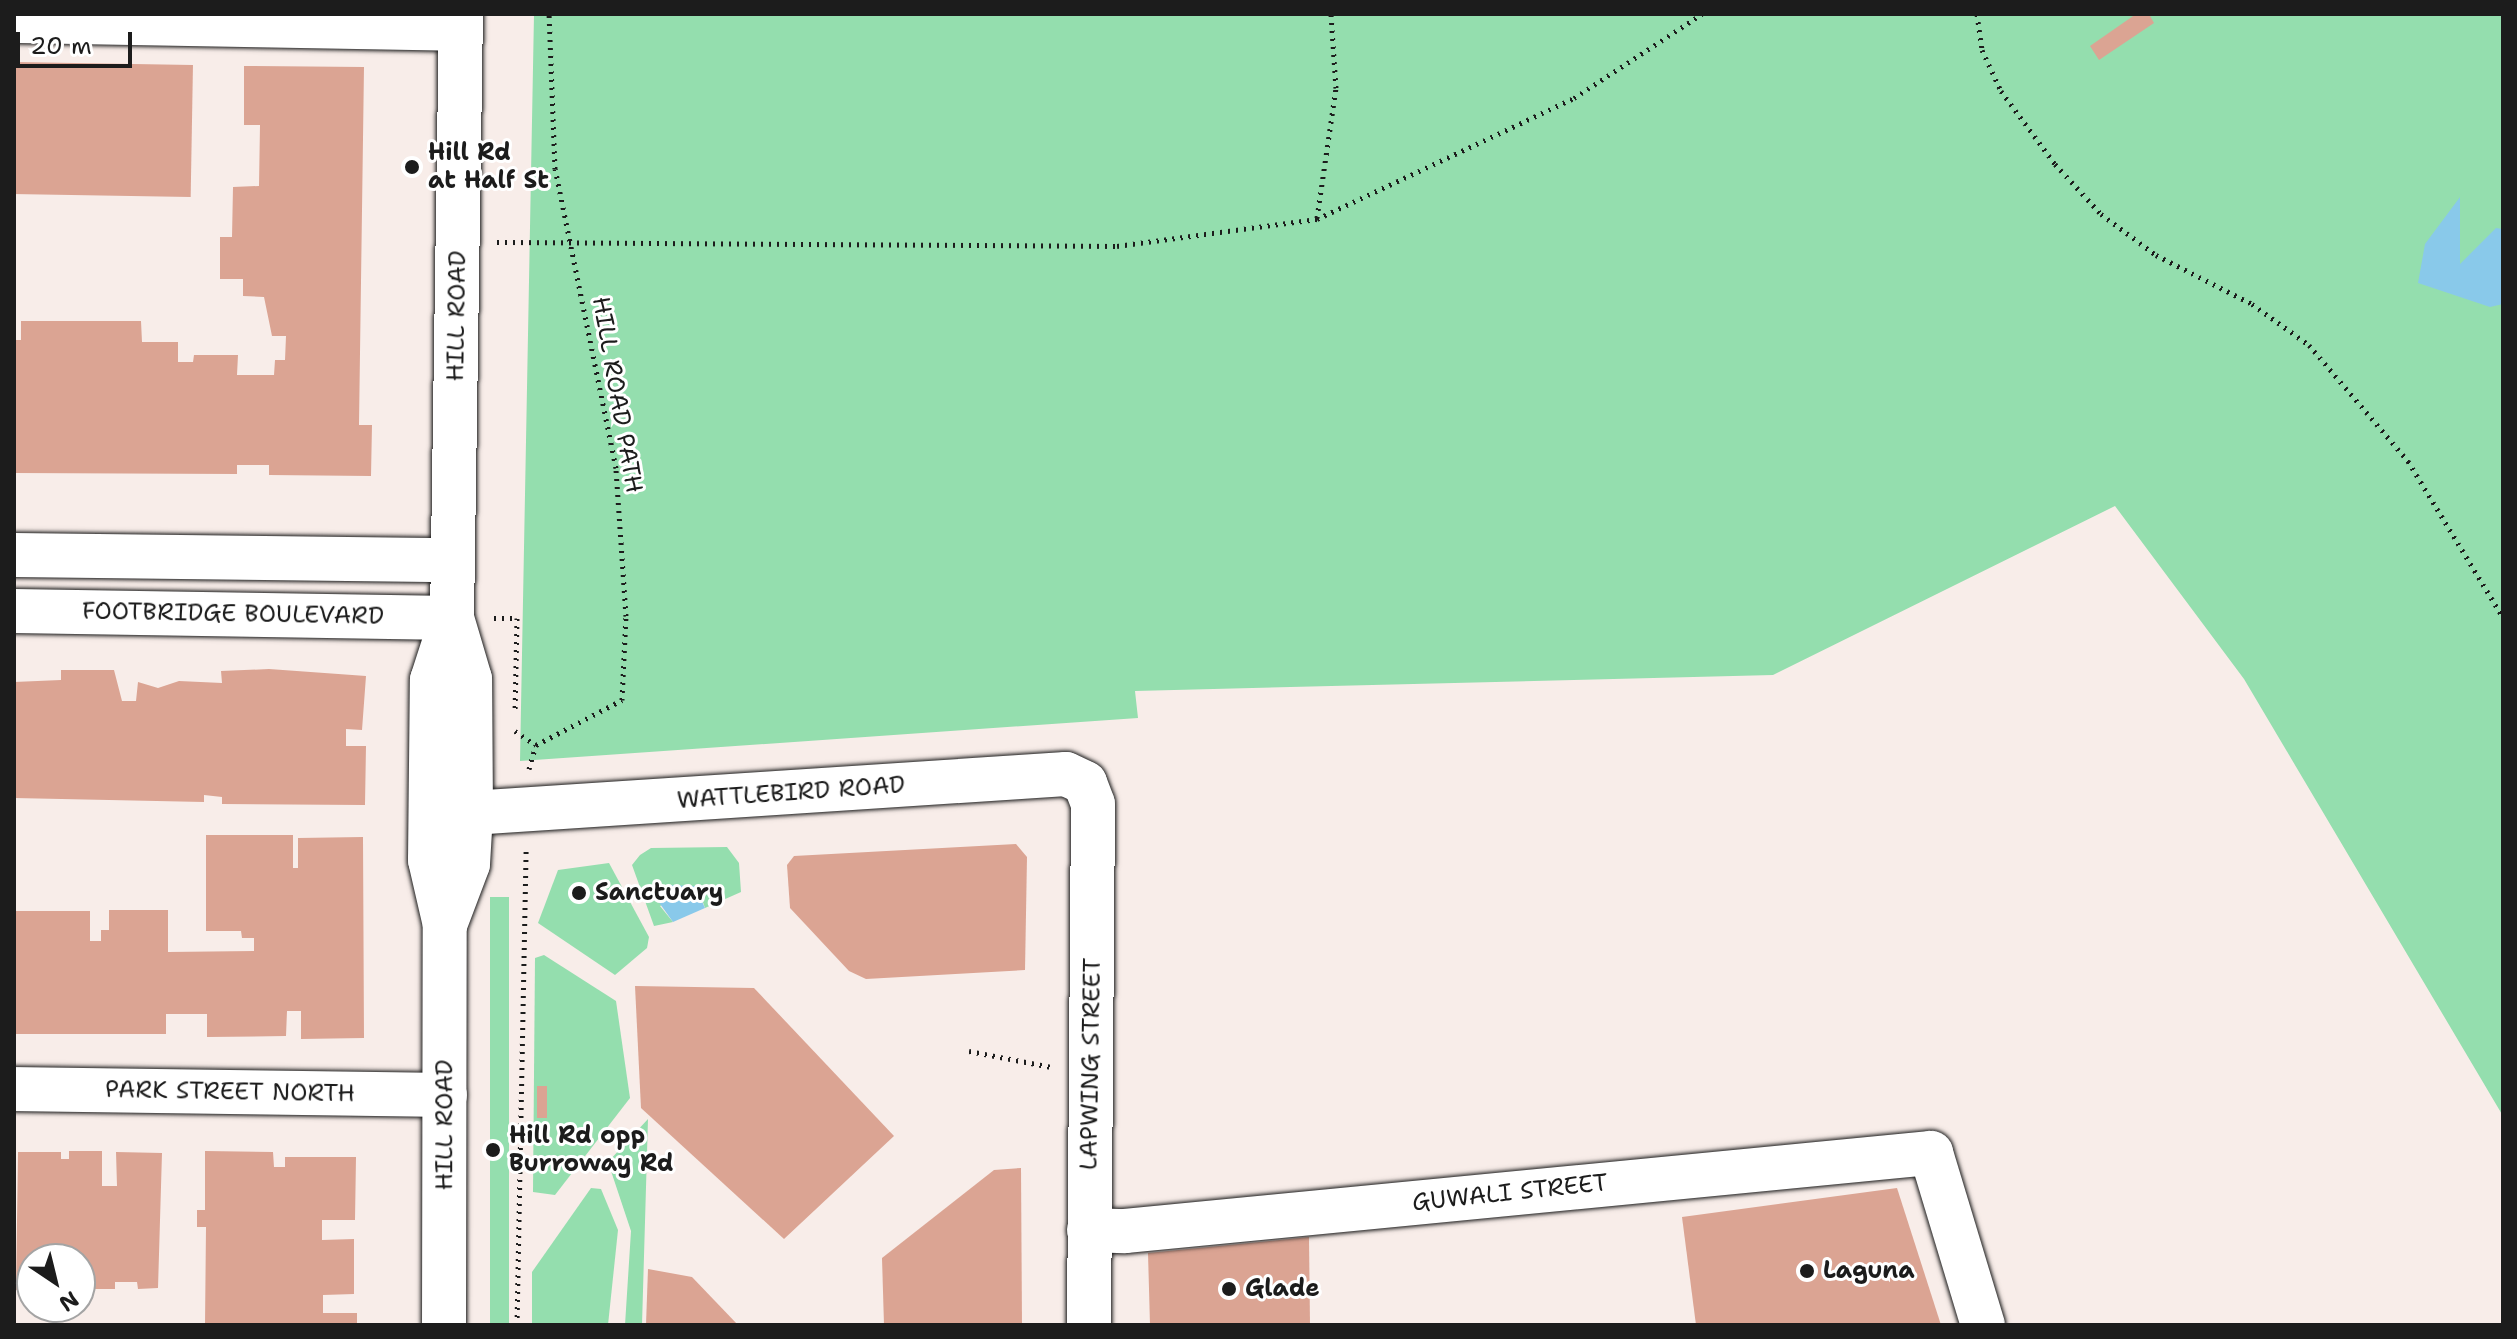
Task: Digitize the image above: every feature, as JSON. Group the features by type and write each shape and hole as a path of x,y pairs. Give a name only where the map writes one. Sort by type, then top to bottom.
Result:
{"street":[{"path":"14,21 461,22"},
{"name":"HILL ROAD","path":"445,925 468,864 471,813 470,679 452,618 461,22"},
{"path":"14,555 452,560"},
{"name":"FOOTBRIDGE BOULEVARD","path":"14,611 452,618"},
{"name":"HILL ROAD","path":"444,1325 445,925 430,860 432,680 452,618"},
{"name":"WATTLEBIRD ROAD","path":"471,813 1066,774 1085,783 1093,804"},
{"name":"LAPWING STREET","path":"1089,1325 1093,804"},
{"name":"PARK STREET NORTH","path":"14,1089 445,1095"},
{"name":"GUWALI STREET","path":"1089,1230 1125,1231 1931,1153 1983,1325"}],"path":[{"name":"HILL ROAD PATH","path":"536,745 622,700 626,616 616,468 555,169 549,14"},
{"path":"1317,219 1336,88 1331,14"},
{"path":"510,243 1117,246 1317,219 1574,98 1702,14"},
{"path":"1977,14 1982,50 2001,91 2055,164 2101,214 2156,255 2252,304 2309,345 2408,461 2503,617"},
{"path":"517,618 515,734 536,745 527,779"},
{"path":"517,1325 525,850"},
{"path":"969,1051 1052,1067"}],"green space":[{"path":"534,14 2503,14 2503,1116 2244,679 2115,506 1773,675 1135,691 1138,718 520,761"},
{"path":"727,847 739,863 741,892 705,908 698,888 660,906 673,922 654,926 632,865 640,855 651,848"},
{"path":"609,863 649,937 647,948 615,975 538,923 558,870"},
{"path":"490,897 509,897 509,1325 490,1325"},
{"path":"544,955 616,1001 630,1098 555,1195 533,1192 535,958"},
{"path":"648,1119 642,1325 625,1325 631,1231 608,1162"},
{"path":"591,1188 601,1189 618,1230 608,1325 532,1325 532,1272"}],"water":[{"path":"2460,197 2460,264 2496,228 2503,229 2503,304 2490,307 2418,283 2425,244"},
{"path":"667,885 695,886 705,908 673,922 658,901"}],"building":[{"path":"2136,14 2149,14 2154,23 2099,60 2090,46"},
{"path":"14,62 193,65 191,197 14,194"},
{"path":"244,66 364,67 359,425 372,425 371,476 269,475 269,465 237,465 237,474 14,473 14,340 21,340 21,321 141,321 142,342 178,342 178,362 193,362 194,355 238,355 237,375 274,375 275,360 285,360 286,336 272,336 264,297 243,296 243,279 220,279 220,237 232,237 233,187 259,186 260,125 244,125"},
{"path":"269,669 366,676 362,730 346,729 346,746 366,746 365,805 222,804 222,797 204,795 204,802 14,798 14,682 61,680 61,670 114,670 122,701 136,701 138,682 158,688 179,681 222,683 221,671"},
{"path":"206,835 293,835 293,868 298,868 298,838 363,837 364,1038 301,1039 301,1011 287,1011 286,1036 207,1037 207,1014 166,1014 166,1034 14,1034 14,911 90,911 90,941 101,941 101,930 109,930 109,910 168,910 168,952 254,951 254,938 242,938 241,931 206,931"},
{"path":"1016,844 1027,857 1025,970 866,979 849,971 790,908 787,865 794,856"},
{"path":"635,986 754,988 894,1136 784,1239 641,1108"},
{"path":"537,1086 547,1086 547,1118 537,1118"},
{"path":"69,1151 102,1151 102,1186 117,1186 116,1152 162,1153 158,1288 138,1289 137,1282 115,1282 115,1289 96,1289 96,1243 17,1243 18,1152 61,1152 61,1159 69,1159"},
{"path":"205,1151 273,1152 274,1167 285,1167 285,1157 356,1157 355,1220 322,1220 322,1240 354,1239 354,1294 323,1295 323,1313 357,1313 357,1325 205,1325 206,1227 197,1227 197,1210 205,1210"},
{"path":"1021,1168 1022,1325 884,1325 882,1258 994,1170"},
{"name":"Laguna","path":"1897,1188 1941,1325 1696,1325 1682,1217"},
{"name":"Glade","path":"1309,1237 1310,1325 1150,1325 1148,1253"},
{"path":"648,1269 692,1277 738,1325 646,1325"}],"place":[{"name":"Hill Rd at Half St","path":"412,167"},
{"name":"Sanctuary","path":"579,893"},
{"name":"Hill Rd opp Burroway Rd","path":"493,1150"},
{"name":"Laguna","path":"1807,1271"},
{"name":"Glade","path":"1229,1289"}]}
